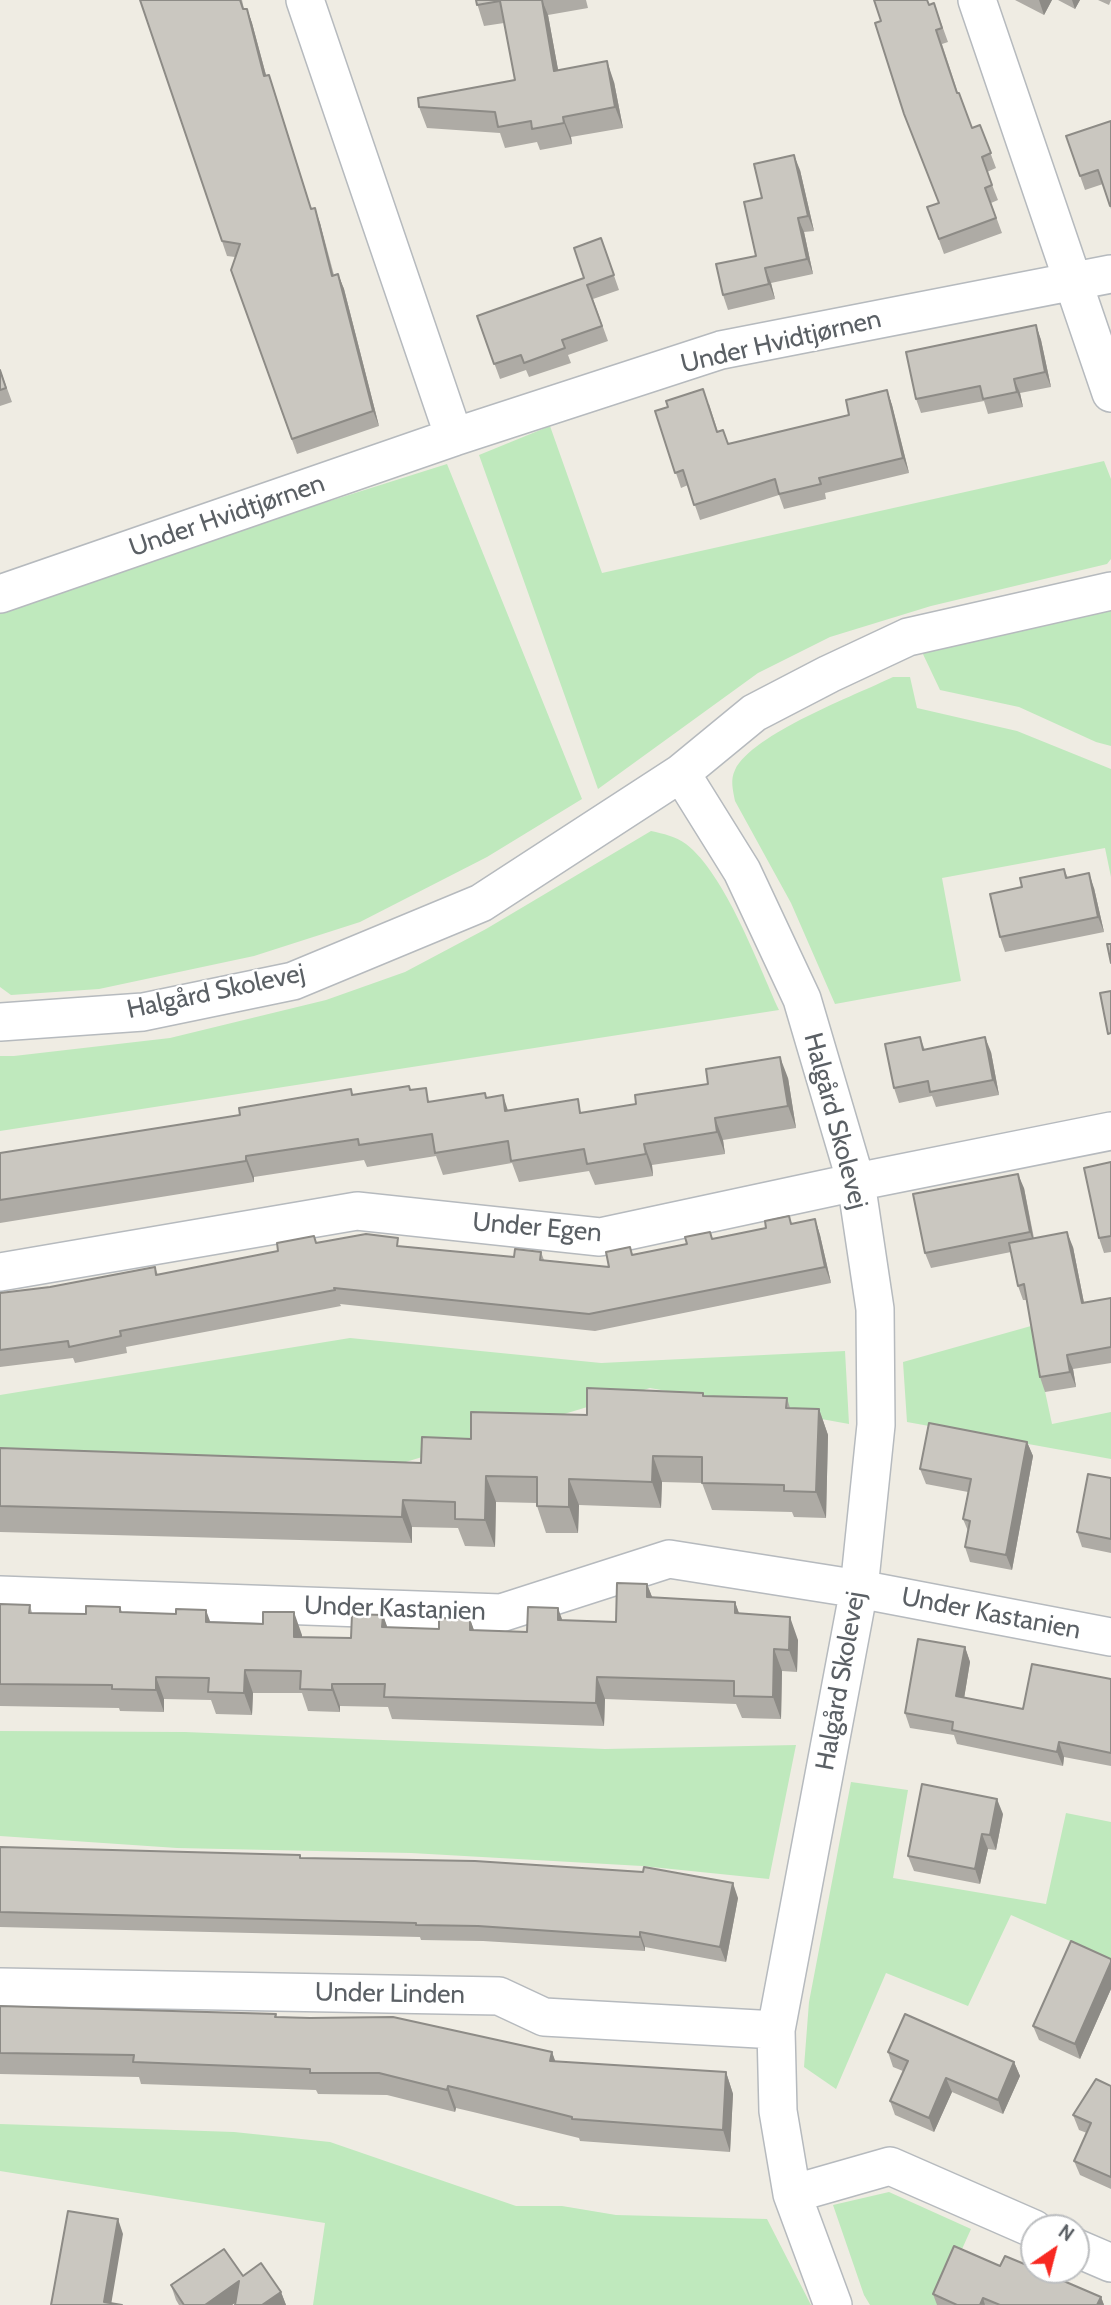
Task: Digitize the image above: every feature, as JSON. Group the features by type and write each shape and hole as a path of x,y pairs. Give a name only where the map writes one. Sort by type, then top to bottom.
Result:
{"street":[{"path":"305,0 454,437"},
{"path":"976,0 1111,393"},
{"name":"Under Hvidtjørnen","path":"0,594 454,437 721,350 1111,274"},
{"path":"681,773 754,713 908,637 1111,591"},
{"name":"Halgård Skolevej","path":"0,1022 143,1012 293,981 481,903 681,773 742,871 802,999 856,1182 875,1309 876,1425 859,1589 776,2030 778,2110 792,2194 834,2305"},
{"name":"Under Egen","path":"0,1272 357,1211 600,1237 856,1182 1111,1132"},
{"name":"Under Kastanien","path":"0,1595 501,1613 670,1559 859,1589 1111,1637"},
{"name":"Under Linden","path":"0,1987 499,1996 544,2017 776,2030"},
{"path":"792,2194 890,2166 1020,2223"},
{"path":"1090,2254 1111,2263"}],"green space":[{"path":"550,426 602,573 1104,461 1111,479 1111,559 1107,564 931,606 830,637 758,673 598,789 479,455"},
{"path":"447,464 582,799 487,857 360,922 254,956 99,989 11,995 0,987 0,605"},
{"path":"1111,610 1111,746 1096,742 1019,707 940,690 922,652"},
{"path":"893,677 910,677 917,708 1017,731 1111,769 1111,877 1105,848 942,878 961,981 835,1004 791,903 735,801 733,778 745,756 762,743 806,717"},
{"path":"651,831 674,837 686,844 714,876 751,945 779,1010 0,1131 0,1056 170,1038 326,1000 405,972 486,929"},
{"path":"1031,1326 1052,1424 1111,1412 1111,1459 907,1422 903,1362"},
{"path":"350,1338 601,1363 845,1351 849,1424 650,1388 366,1474 0,1464 0,1395"},
{"path":"0,1731 185,1732 605,1749 796,1745 769,1879 642,1866 411,1853 177,1848 0,1836"},
{"path":"851,1782 908,1790 893,1878 1046,1904 1066,1813 1111,1822 1111,1959 1011,1915 968,2006 886,1973 836,2089 804,2067 809,2002"},
{"path":"0,2124 234,2132 330,2142 516,2206 562,2206 616,2215 767,2219 811,2305 313,2305 325,2223 0,2171"},
{"path":"889,2192 971,2229 937,2305 870,2305 864,2295 833,2205"}],"building":[{"path":"140,0 240,0 243,9 247,9 264,76 269,75 311,209 315,208 332,276 338,274 373,411 292,439 231,270 240,244 222,241"},
{"path":"476,0 542,0 554,71 607,61 615,107 563,117 564,123 532,129 531,121 498,127 495,112 419,107 418,98 515,80 500,1 477,5"},
{"path":"874,0 927,0 929,5 934,3 942,28 936,30 957,93 972,128 980,125 991,153 982,157 992,185 985,188 996,218 939,239 927,207 939,203 904,114 875,23 881,21"},
{"path":"1111,121 1110,206 1098,170 1080,176 1066,136"},
{"path":"794,155 808,216 798,218 807,259 765,268 769,284 723,295 716,264 756,256 744,202 762,198 754,164"},
{"path":"601,238 614,275 587,285 602,326 562,340 565,348 524,363 521,355 494,364 477,316 584,278 574,248"},
{"path":"1036,325 1045,372 1014,379 1017,392 983,399 980,386 916,399 906,352"},
{"path":"0,370 6,388 0,390"},
{"path":"703,389 717,432 723,430 728,444 849,415 846,400 887,390 903,458 819,478 821,484 779,494 775,479 694,505 683,470 675,473 655,411 668,407 666,401"},
{"path":"1064,869 1066,878 1089,873 1098,917 1000,937 990,894 1022,887 1020,878"},
{"path":"1107,944 1111,944 1111,963"},
{"path":"1111,991 1111,1033 1108,1034 1100,993"},
{"path":"920,1037 923,1050 985,1037 993,1080 930,1092 928,1081 894,1088 885,1044"},
{"path":"780,1057 788,1106 715,1118 717,1132 644,1144 646,1154 587,1164 584,1149 511,1161 508,1141 435,1153 432,1134 359,1145 358,1139 246,1156 246,1161 0,1200 0,1153 240,1115 239,1108 351,1089 352,1095 409,1086 410,1090 426,1088 428,1102 485,1093 486,1098 503,1095 505,1111 578,1099 580,1113 636,1104 635,1095 708,1084 706,1069"},
{"path":"1111,1162 1111,1236 1099,1238 1084,1168"},
{"path":"1018,1174 1030,1232 925,1253 913,1194"},
{"path":"789,1216 791,1224 815,1219 825,1267 589,1314 334,1288 335,1290 120,1331 121,1336 69,1347 68,1341 0,1350 0,1293 50,1287 155,1267 156,1275 278,1251 277,1243 314,1236 316,1243 366,1234 398,1238 397,1246 514,1257 515,1249 541,1252 540,1260 609,1267 606,1252 630,1247 632,1255 687,1244 685,1237 710,1232 712,1239 766,1228 765,1221"},
{"path":"1067,1232 1082,1303 1111,1298 1111,1347 1067,1355 1070,1372 1040,1377 1024,1284 1018,1286 1009,1243"},
{"path":"587,1388 703,1393 703,1396 787,1398 786,1408 819,1409 816,1492 784,1491 784,1485 702,1483 702,1457 653,1456 652,1482 569,1479 569,1507 537,1506 537,1477 486,1476 485,1520 455,1519 455,1502 403,1500 402,1517 0,1506 0,1448 421,1463 422,1437 471,1439 471,1412 587,1415"},
{"path":"929,1423 1027,1442 1006,1555 965,1547 970,1521 963,1519 971,1479 920,1469"},
{"path":"1088,1474 1111,1478 1111,1539 1077,1532"},
{"path":"617,1583 647,1584 647,1597 735,1602 735,1613 790,1617 789,1650 774,1649 773,1697 734,1696 734,1681 597,1677 596,1703 384,1697 385,1684 332,1684 332,1690 300,1689 301,1671 245,1670 244,1693 208,1692 209,1678 156,1677 156,1690 112,1689 112,1685 0,1684 0,1604 30,1605 29,1613 86,1614 86,1606 120,1607 120,1612 176,1614 176,1609 206,1610 206,1622 263,1624 263,1612 294,1612 294,1637 351,1638 352,1614 383,1615 382,1627 439,1629 439,1618 470,1619 470,1630 527,1632 528,1607 558,1608 558,1620 616,1622"},
{"path":"918,1639 965,1647 956,1696 1023,1709 1032,1664 1111,1679 1111,1753 1059,1742 1057,1752 952,1730 953,1722 905,1713"},
{"path":"922,1784 997,1799 990,1835 982,1834 975,1869 908,1856"},
{"path":"0,1847 300,1855 300,1858 475,1861 643,1872 644,1867 733,1883 720,1947 640,1932 640,1937 416,1923 0,1912"},
{"path":"1071,1941 1111,1959 1075,2044 1033,2026"},
{"path":"0,2006 276,2014 275,2017 310,2018 393,2017 552,2052 550,2061 726,2072 723,2130 572,2119 465,2090 448,2086 447,2090 379,2073 310,2073 310,2069 133,2062 134,2055 0,2053"},
{"path":"905,2014 1014,2062 998,2100 946,2078 929,2118 890,2101 908,2061 888,2052"},
{"path":"1096,2079 1111,2086 1111,2177 1074,2161 1091,2123 1073,2115"},
{"path":"68,2211 118,2219 104,2302 122,2305 51,2305"},
{"path":"954,2246 1000,2266 1005,2256 1020,2262 1020,2284 1071,2284 1101,2297 1097,2305 1000,2305 983,2298 980,2305 957,2305 933,2294"},
{"path":"224,2249 243,2276 261,2263 281,2292 262,2305 235,2305 239,2281 205,2305 184,2305 171,2285"}]}
